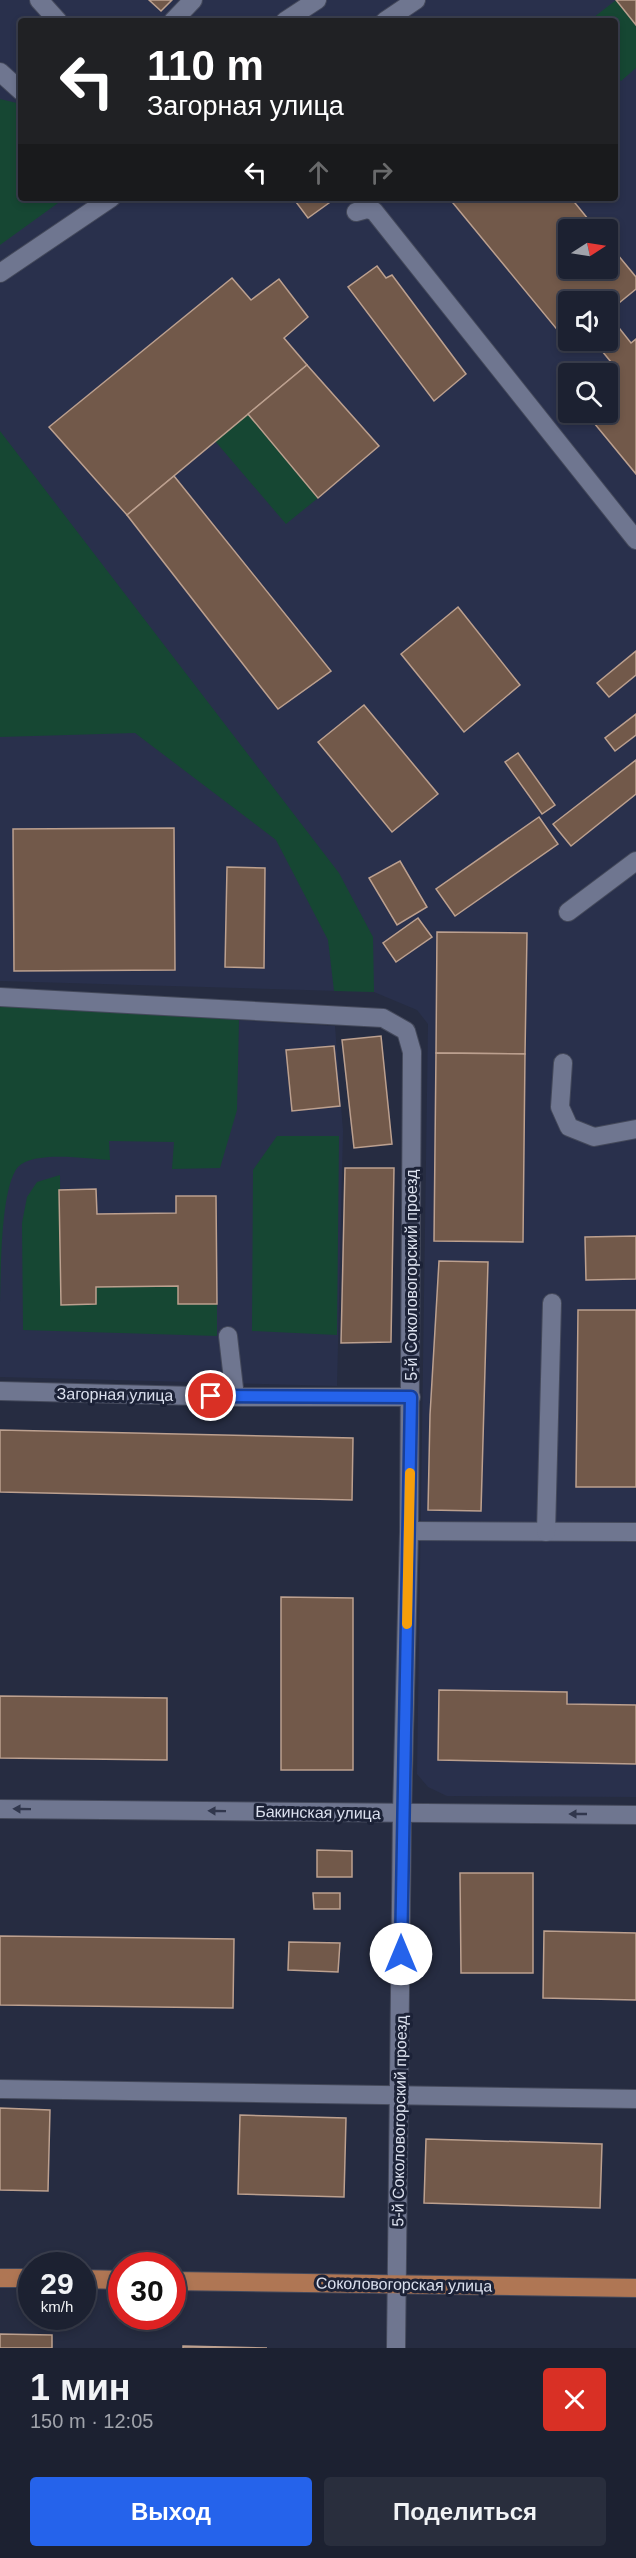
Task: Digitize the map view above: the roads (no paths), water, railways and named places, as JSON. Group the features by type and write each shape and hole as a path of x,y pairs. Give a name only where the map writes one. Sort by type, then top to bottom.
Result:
{"main road":[{"path":"0,2278 18,2278"},
{"name":"Соколовогорская улица","path":"186,2281 636,2288"}],"street":[{"path":"39,0 55,18"},
{"path":"175,18 193,0"},
{"path":"290,18 317,0"},
{"path":"389,18 416,0"},
{"path":"0,72 18,88"},
{"path":"0,273 107,201"},
{"path":"356,212 367,209 374,211 636,540"},
{"path":"568,912 636,861"},
{"name":"5-й Соколовогорский проезд","path":"0,997 383,1018 406,1031 412,1052 411,1397 402,1813 396,2348"},
{"path":"563,1063 560,1107 569,1127 594,1137 636,1129"},
{"path":"546,1532 552,1303"},
{"path":"228,1336 235,1396"},
{"name":"Загорная улица","path":"0,1391 411,1397"},
{"path":"409,1531 636,1533"},
{"name":"Бакинская улица","path":"0,1809 636,1815"},
{"path":"0,2090 636,2099"}]}
